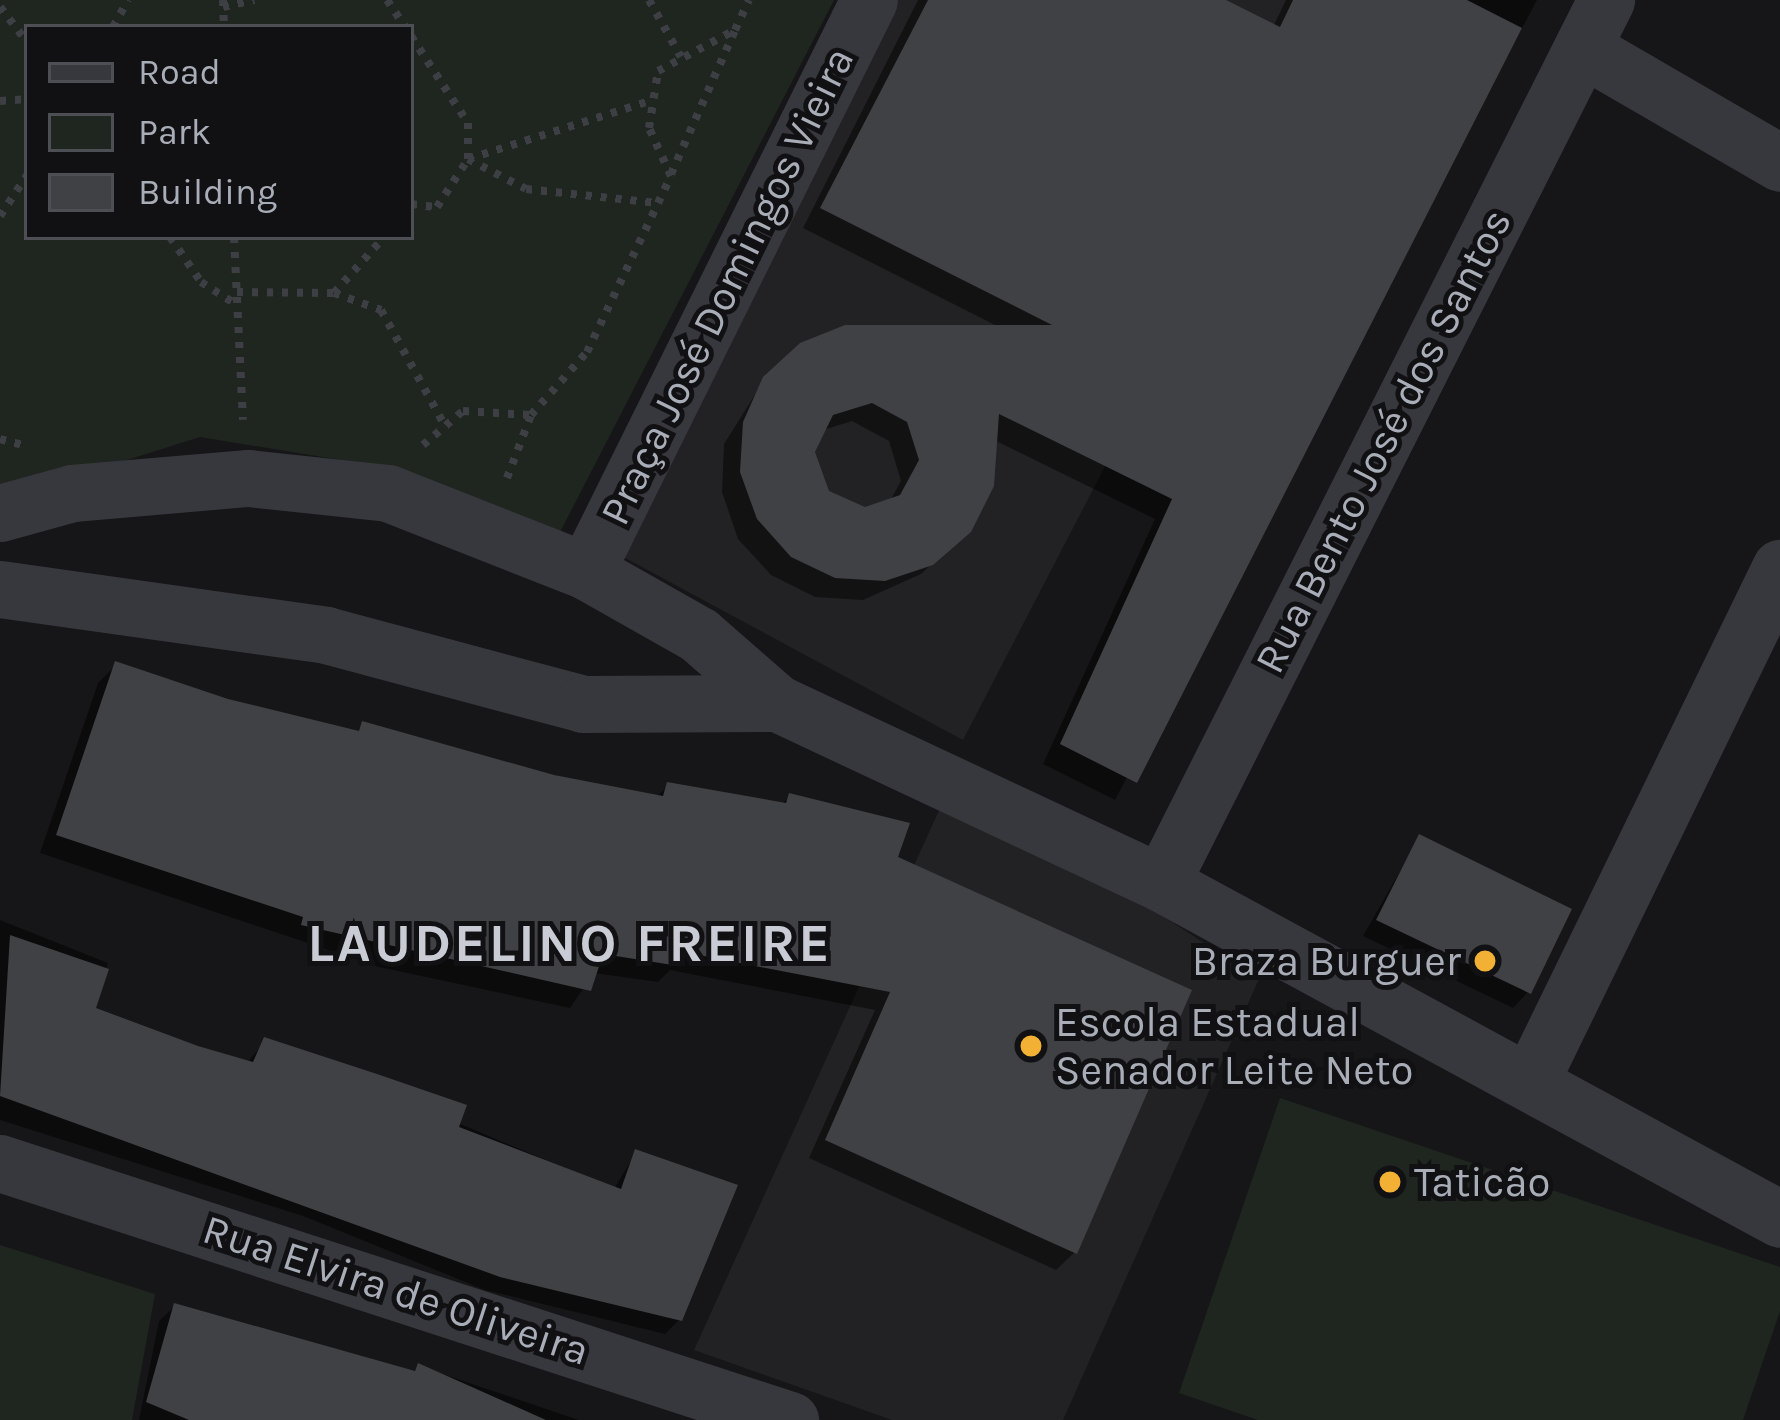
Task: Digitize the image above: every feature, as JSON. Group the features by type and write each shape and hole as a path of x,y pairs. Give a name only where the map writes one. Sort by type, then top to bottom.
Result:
{"street":[{"name":"Praça José Domingos Vieira","path":"586,571 868,0"},
{"path":"1594,24 1780,163"},
{"name":"Rua Bento José dos Santos","path":"1161,883 1594,24"},
{"name":"Praça José Domingos Vieira","path":"0,513 72,493 248,478 388,493 586,571 699,635 777,704"},
{"path":"1530,1082 1780,568"},
{"path":"0,589 326,635 583,704 668,712 777,704 1161,883 1780,1219"},
{"path":"668,712 699,635"},
{"name":"Rua Elvira de Oliveira","path":"0,1163 790,1420"}],"path":[{"path":"223,3 254,0"},
{"path":"649,0 681,57"},
{"path":"587,352 749,0"},
{"path":"0,7 24,38"},
{"path":"671,176 649,128 658,70 735,30"},
{"path":"414,41 468,123 467,159 436,207 414,205"},
{"path":"467,159 653,100"},
{"path":"467,159 526,189 658,203"},
{"path":"0,216 24,180"},
{"path":"172,240 201,282 238,306"},
{"path":"234,240 244,428"},
{"path":"334,293 381,240"},
{"path":"236,292 334,293 381,310 445,427"}],"shaded area":[{"path":"898,0 1347,0 963,740 616,553"},
{"name":"Escola Estadual Senador Leite Neto","path":"941,806 1146,905 1259,979 1063,1420 892,1420 694,1350"}],"green space":[{"path":"0,0 834,0 556,540 402,470 200,437 0,500"},
{"name":"Taticão","path":"1280,1098 1780,1267 1780,1311 1743,1420 1258,1420 1179,1393"},
{"path":"0,1245 155,1294 132,1420 0,1420"}],"building":[{"path":"928,0 1226,0 1280,27 1293,0 1467,0 1522,28 1137,783 1060,744 1172,499 999,414 994,486 971,532 933,565 885,581 835,578 791,557 757,519 740,472 743,422 763,377 800,343 845,325 1052,325 820,208","holes":["872,403 907,422 919,460 900,495 865,507 829,491 815,452 833,415"]},
{"path":"115,661 228,699 359,731 362,721 554,775 663,796 667,782 786,803 789,793 910,823 898,857 1192,990 1077,1254 825,1140 890,992 683,952 679,966 603,954 591,991 301,925 303,917 56,835"},
{"path":"1419,834 1572,909 1531,994 1376,920"},
{"path":"10,935 109,969 96,1008 198,1046 253,1062 264,1037 377,1074 467,1105 459,1127 621,1189 635,1149 738,1185 682,1321 500,1277 0,1096"},
{"path":"174,1303 415,1371 418,1363 546,1420 189,1420 146,1402"}],"place":[{"name":"Braza Burguer","path":"1485,961"},
{"name":"Escola Estadual Senador Leite Neto","path":"1031,1046"},
{"name":"Taticão","path":"1390,1182"}],"district":[{"name":"LAUDELINO FREIRE","path":"570,943"}]}
